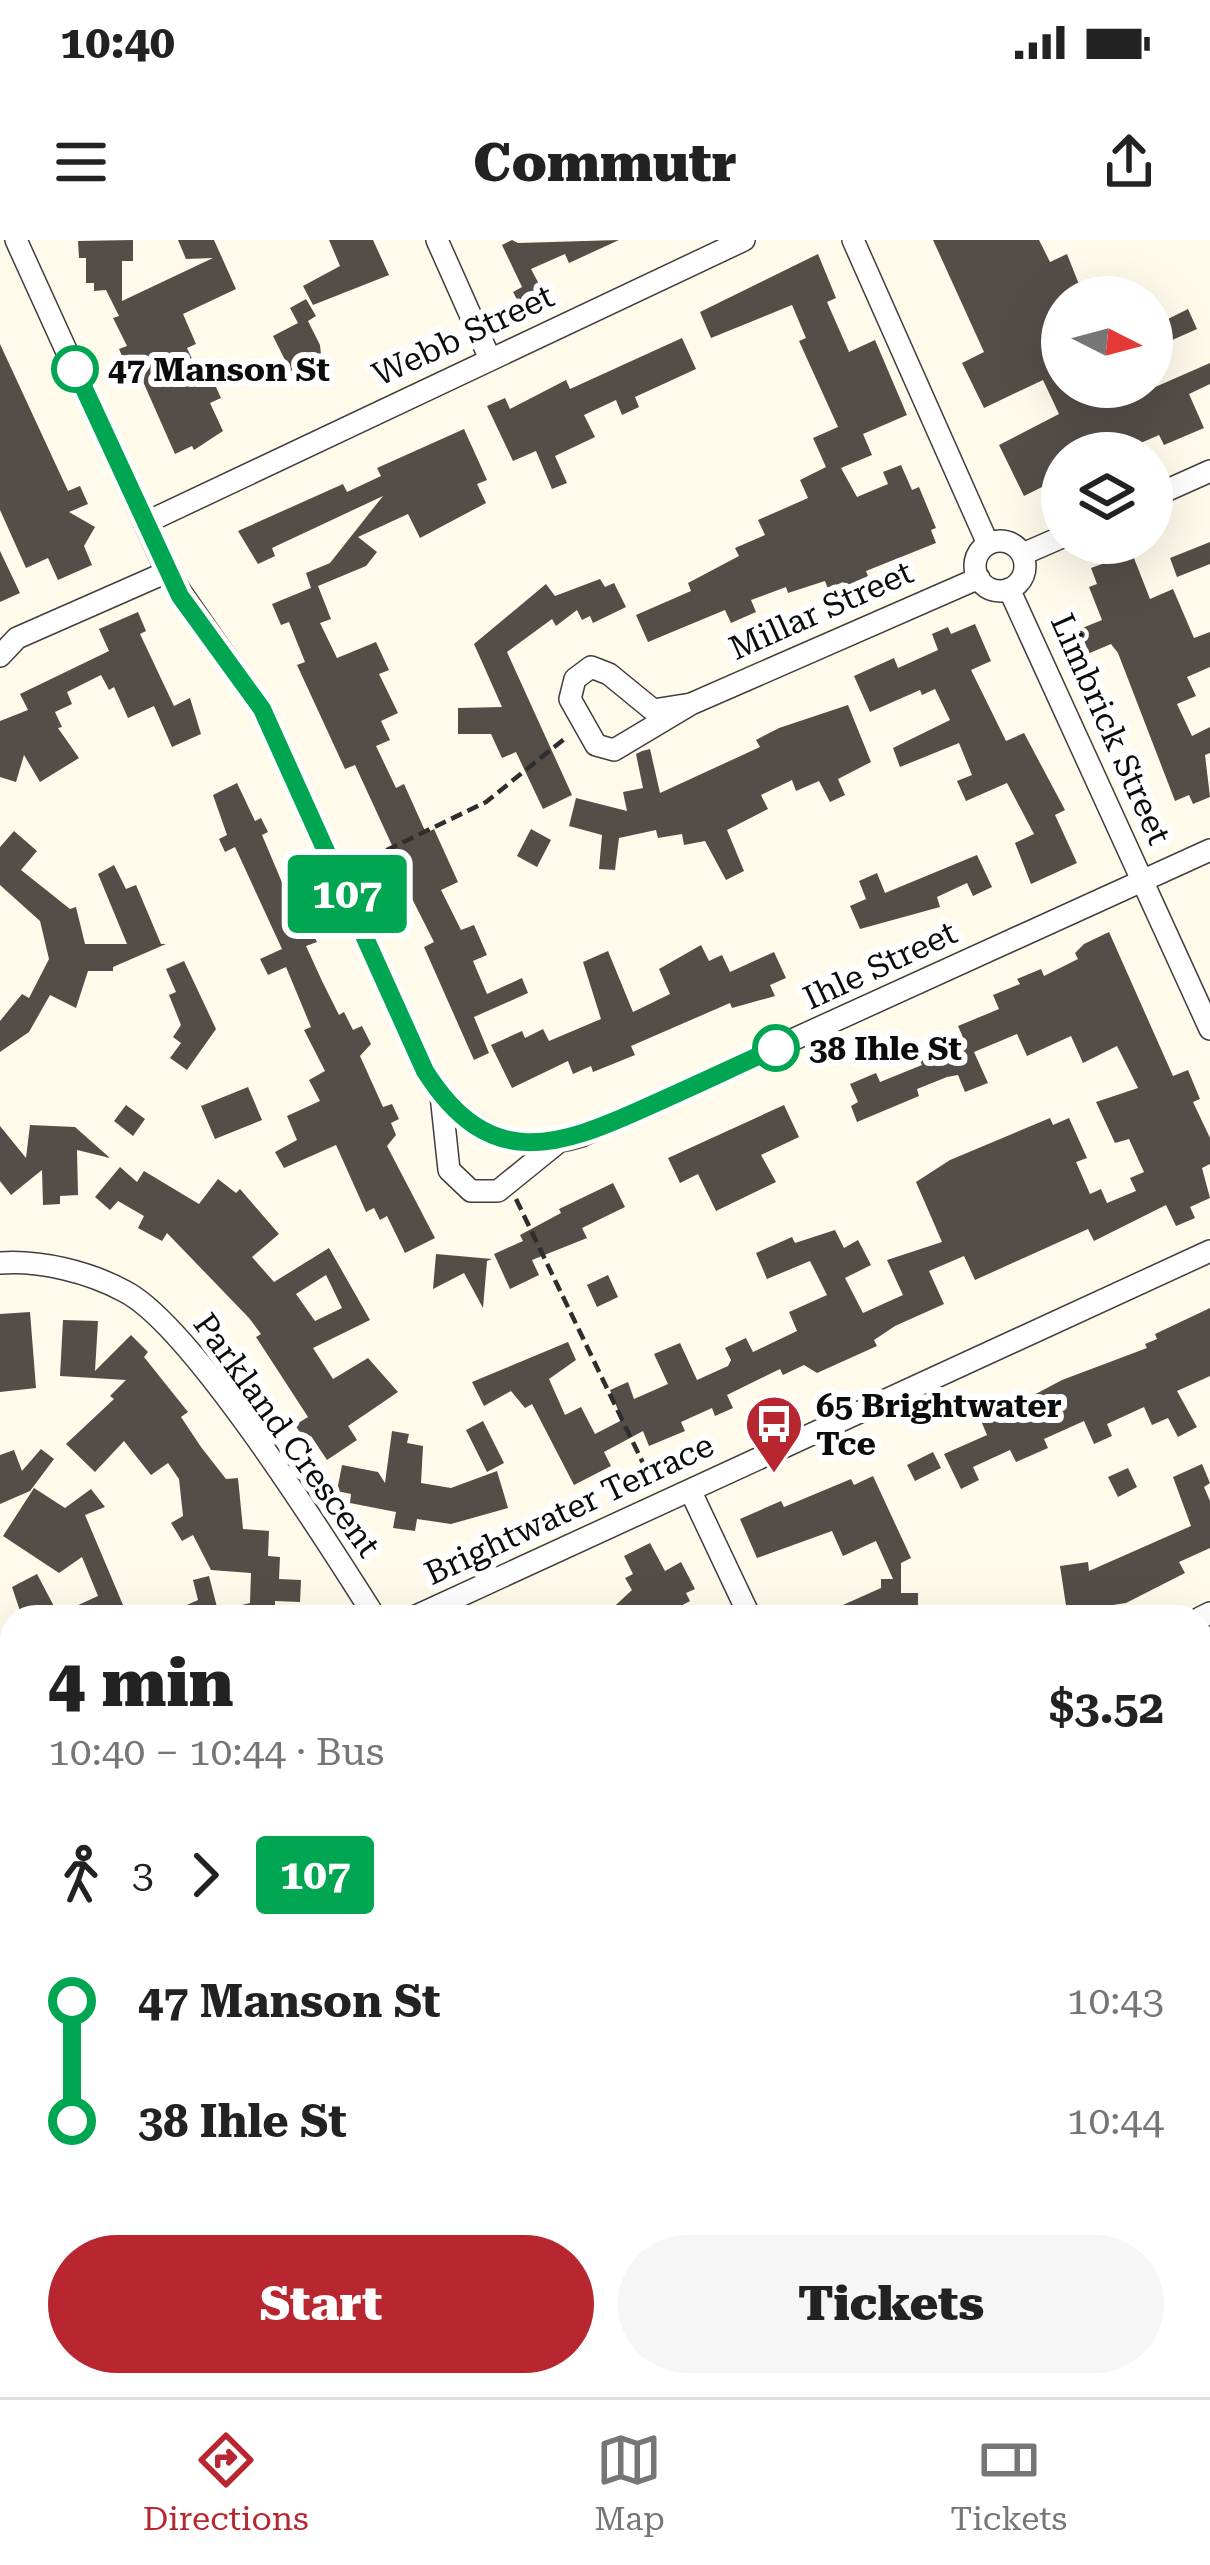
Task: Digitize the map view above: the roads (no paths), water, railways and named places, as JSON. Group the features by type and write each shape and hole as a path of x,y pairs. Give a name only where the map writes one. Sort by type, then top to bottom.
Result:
{"street":[{"path":"16,240 167,572 262,709 441,1095 448,1170 471,1191 498,1191 556,1144"},
{"path":"437,240 490,359"},
{"name":"Webb Street","path":"146,523 744,240"},
{"path":"853,240 988,544"},
{"path":"1173,487 1210,470"},
{"path":"1004,540 1023,554 1022,579 1009,589 992,589 979,578 977,555 988,544 1004,540"},
{"path":"1023,554 1041,546"},
{"path":"0,656 17,638 167,572"},
{"name":"Millar Street","path":"691,704 652,710 609,674 591,667 575,679 570,699 596,745 614,750 691,704 979,578"},
{"name":"Limbrick Street","path":"1009,589 1210,1029"},
{"name":"Ihle Street","path":"441,1095 464,1119 506,1141 556,1144 1210,850"},
{"name":"Brightwater Terrace","path":"461,1605 661,1503 1210,1251"},
{"name":"Parkland Crescent","path":"0,1263 21,1262 76,1273 127,1292 175,1332 367,1605"},
{"path":"690,1490 744,1605"}],"place":[{"name":"47 Manson St","path":"75,369"},
{"name":"38 Ihle St","path":"776,1048"},
{"name":"65 Brightwater Tce","path":"774,1475"}]}
